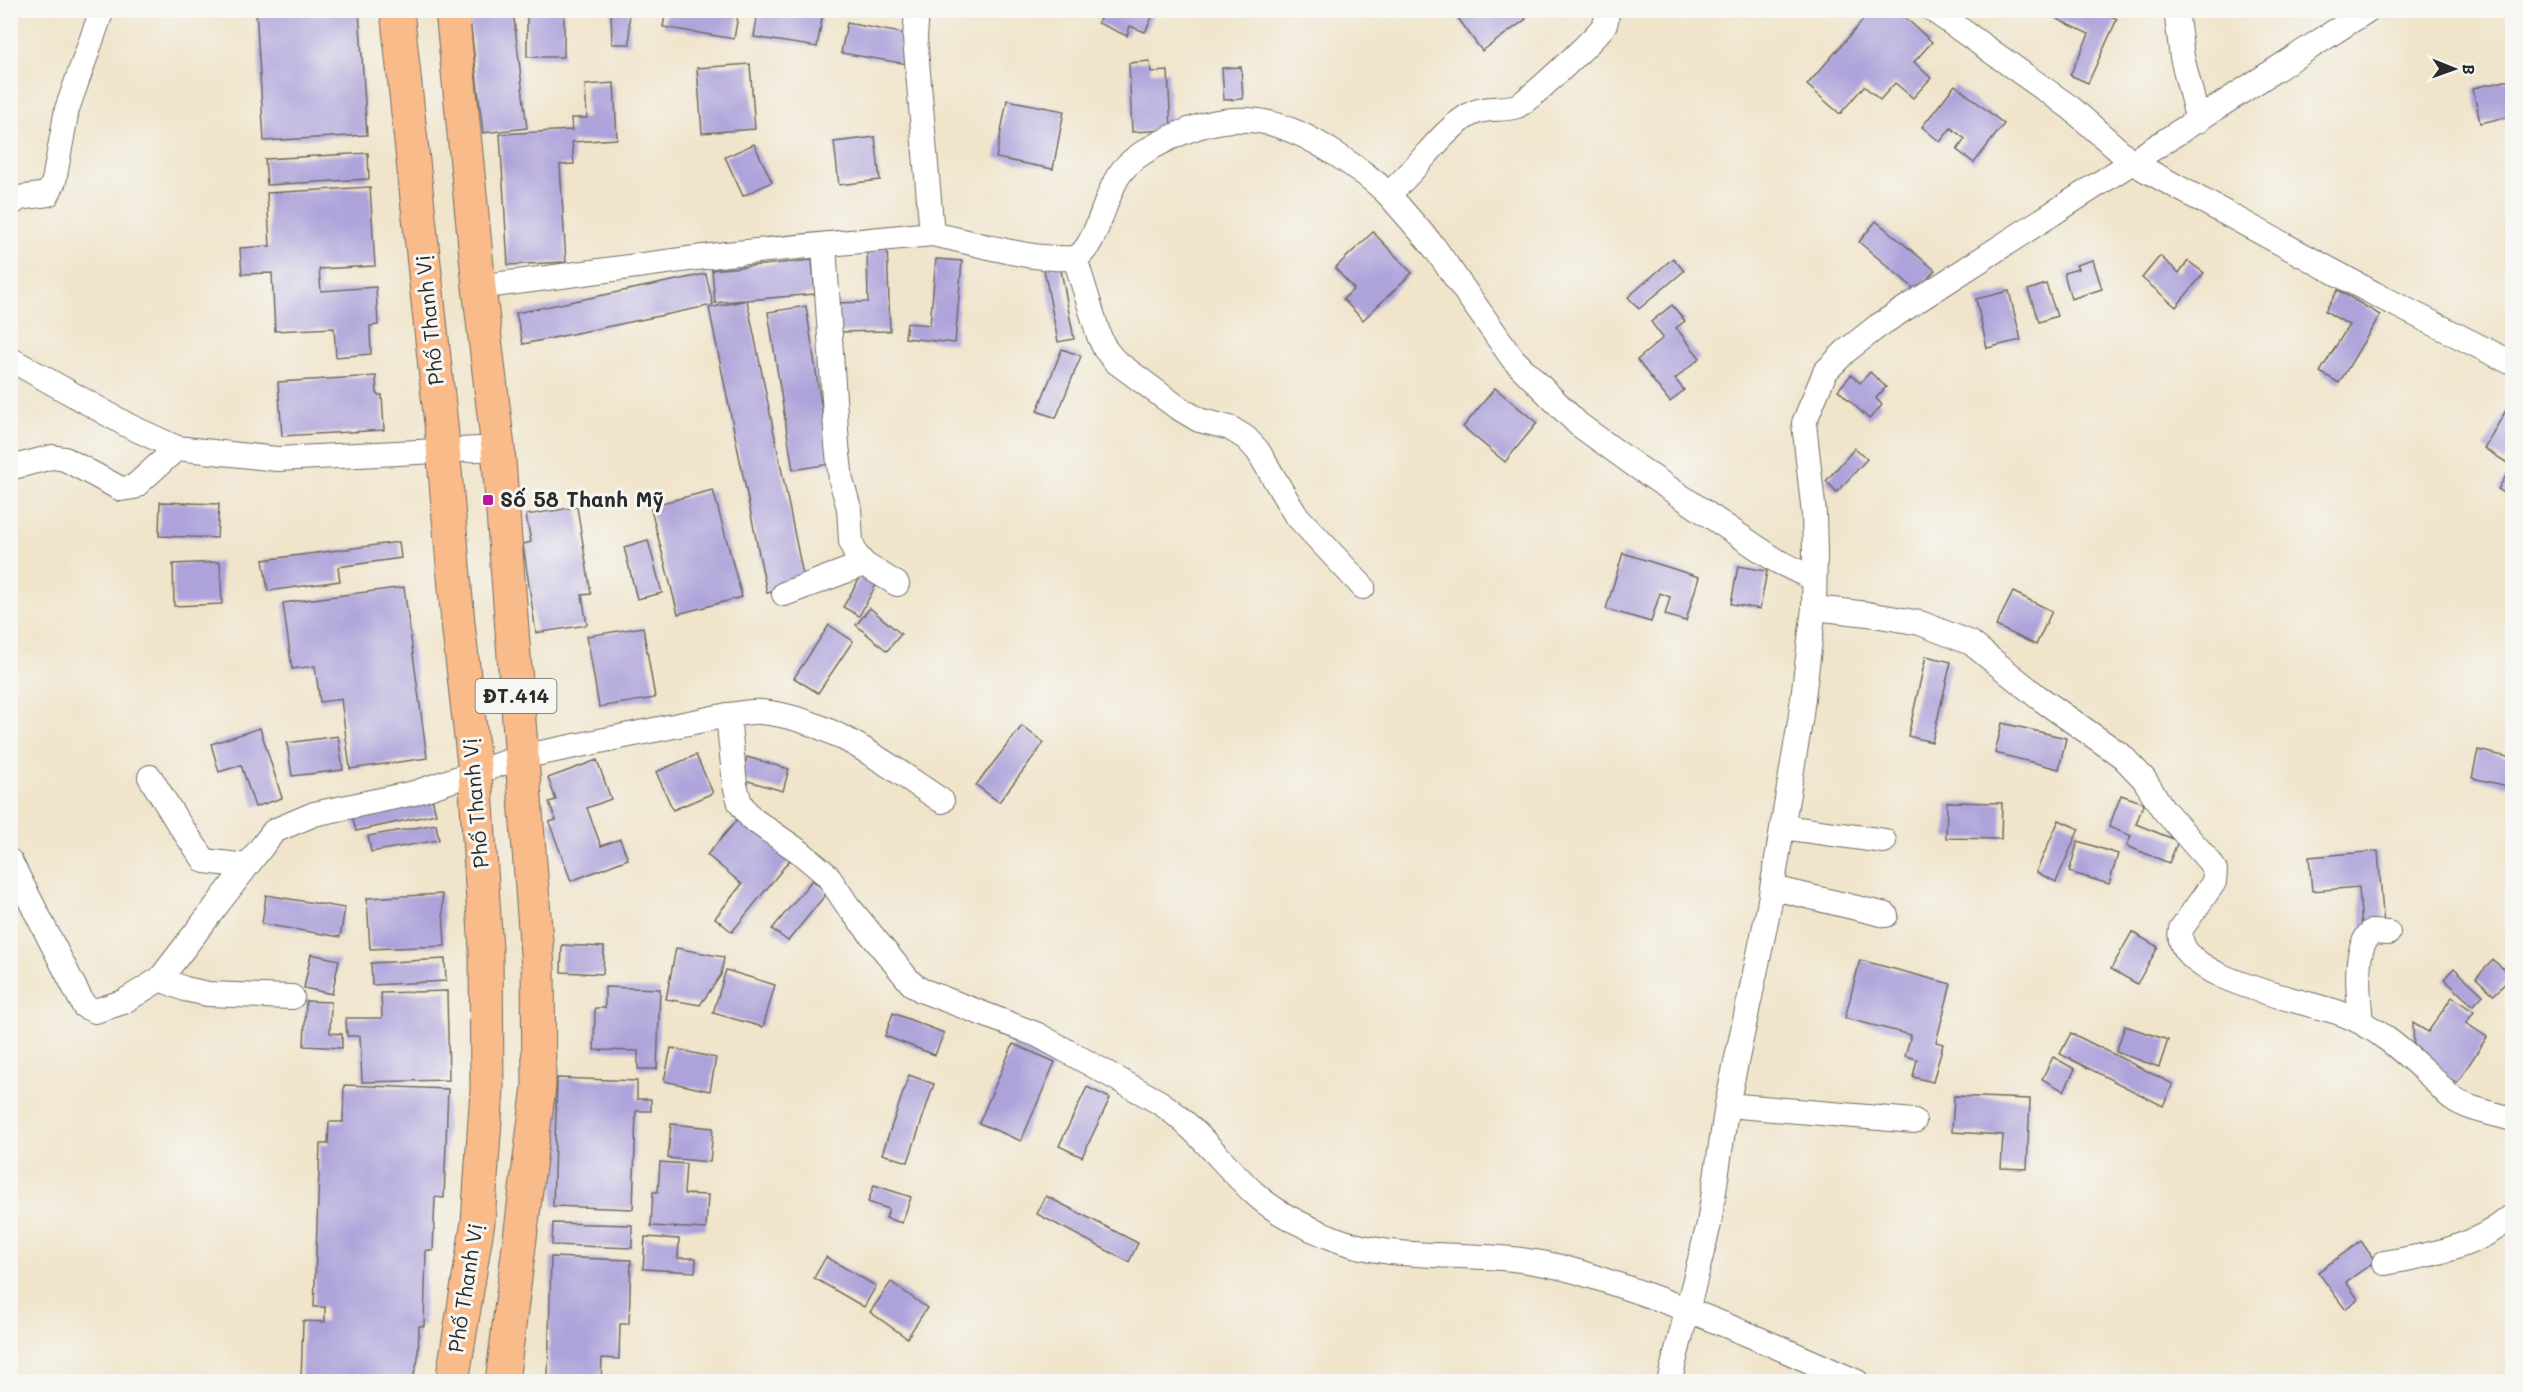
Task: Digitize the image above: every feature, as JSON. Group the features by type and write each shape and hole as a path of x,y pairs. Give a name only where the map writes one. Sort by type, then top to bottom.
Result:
{"main road":[{"name":"Phố Thanh Vị","path":"397,10 444,451 458,623 475,773 486,950 487,1090 478,1222 452,1382"},
{"name":"ĐT.414","path":"452,10 479,286 498,448 538,967 539,1086 502,1382"}],"street":[{"path":"10,205 19,198 48,194 54,181 67,109 102,10"},
{"path":"917,10 915,39 932,234"},
{"path":"1388,194 1425,155 1470,114 1482,110 1518,106 1531,96 1595,35 1605,23 1607,10"},
{"path":"1933,10 2071,108 2133,163 2373,293 2512,363"},
{"path":"2176,10 2182,57 2198,121"},
{"path":"1669,1382 1709,1224 1727,1105 1773,888 1800,722 1814,608 1815,579 1814,514 1804,423 1825,372 1846,351 1878,326 2368,10"},
{"path":"479,286 726,254 932,234 979,247 1076,258 1088,249 1108,194 1120,174 1153,147 1208,123 1245,119 1268,121 1291,128 1326,148 1371,178 1388,194 1434,247 1513,359 1578,424 1777,561 1815,579"},
{"path":"824,245 837,445 841,480 849,508 851,541 855,553 864,564 897,584"},
{"path":"1076,258 1099,336 1105,349 1115,361 1177,407 1199,420 1230,428 1246,438 1258,451 1295,514 1363,587"},
{"path":"10,359 129,426 177,448 277,459 498,448"},
{"path":"10,468 52,457 58,458 121,489 134,487 177,448"},
{"path":"784,594 864,564"},
{"path":"1814,608 1920,623 1971,643 2038,698 2115,750 2144,779 2163,809 2215,870 2214,882 2181,929 2179,937 2182,946 2192,958 2214,973 2361,1022 2403,1051 2452,1098 2470,1107 2512,1119"},
{"path":"10,861 84,1006 95,1011 123,1002 160,979 274,831 314,813 414,793 521,757 728,715 758,712 782,715 844,737 942,801"},
{"path":"728,715 735,785 740,803 751,818 800,852 827,875 848,906 911,983 921,990 1038,1035 1159,1102 1178,1115 1255,1195 1281,1213 1329,1237 1362,1247 1396,1252 1496,1257 1536,1262 1595,1277 1689,1310 1857,1382"},
{"path":"150,777 205,861 246,866"},
{"path":"1783,827 1884,841"},
{"path":"1773,888 1886,915"},
{"path":"2361,1022 2358,994 2359,958 2363,939 2371,932 2388,933"},
{"path":"160,979 185,989 208,994 292,998"},
{"path":"1727,1105 1914,1121"},
{"path":"2384,1263 2452,1250 2489,1235 2512,1216"}],"building":[{"path":"256,10 359,10 367,135 264,141"},
{"path":"469,10 513,10 527,128 483,133"},
{"path":"527,10 564,10 564,57 527,57"},
{"path":"611,10 629,10 630,44 612,44"},
{"path":"666,10 739,10 734,39 663,27"},
{"path":"758,10 805,10 823,13 817,47 754,37"},
{"path":"1104,10 1149,10 1154,13 1145,32 1130,26 1127,36 1098,23"},
{"path":"1452,10 1520,10 1526,19 1482,51"},
{"path":"1872,10 1897,10 1932,42 1914,62 1931,78 1913,98 1895,83 1880,100 1864,86 1840,114 1807,85"},
{"path":"2056,10 2100,10 2117,19 2088,83 2070,75 2089,34 2053,17"},
{"path":"847,23 912,35 907,64 841,53"},
{"path":"1150,61 1151,72 1168,71 1171,130 1132,132 1129,63"},
{"path":"750,64 755,129 702,133 697,68"},
{"path":"1241,67 1243,99 1224,100 1222,68"},
{"path":"2510,80 2512,116 2480,123 2473,88"},
{"path":"614,83 617,139 572,142 574,164 560,165 566,262 508,265 500,134 572,130 571,118 587,118 585,85"},
{"path":"1955,85 2004,124 1974,163 1957,150 1965,139 1951,128 1940,142 1922,127"},
{"path":"1007,100 1064,111 1053,169 996,158"},
{"path":"875,137 880,180 839,185 834,142"},
{"path":"754,144 772,182 743,196 725,157"},
{"path":"368,153 369,179 267,185 265,159"},
{"path":"370,187 375,266 319,269 321,291 376,287 378,325 370,326 371,354 336,357 334,328 275,331 272,273 242,274 240,248 270,246 267,193"},
{"path":"1876,221 1935,270 1917,291 1859,242"},
{"path":"1373,232 1412,273 1363,320 1343,299 1354,289 1335,268"},
{"path":"887,244 890,331 835,332 835,303 868,302 867,245"},
{"path":"2160,256 2179,273 2188,261 2204,273 2176,307 2142,278"},
{"path":"1673,258 1684,271 1639,309 1628,297"},
{"path":"936,259 962,261 955,343 905,338 907,323 930,325"},
{"path":"812,260 815,294 715,303 712,270"},
{"path":"2093,260 2102,289 2071,299 2064,273 2078,269 2076,265"},
{"path":"1060,265 1074,339 1058,342 1044,269"},
{"path":"706,274 713,305 523,344 516,313"},
{"path":"2046,284 2057,316 2039,322 2028,290"},
{"path":"2338,290 2380,315 2339,383 2320,372 2349,325 2325,311"},
{"path":"2009,291 2021,340 1987,348 1976,299"},
{"path":"747,300 805,585 767,593 709,308"},
{"path":"1672,305 1685,321 1676,328 1700,358 1675,379 1684,390 1670,402 1637,360 1663,338 1651,322"},
{"path":"806,306 830,464 793,470 768,312"},
{"path":"1062,349 1081,356 1056,418 1037,411"},
{"path":"1870,372 1886,387 1876,398 1882,405 1869,419 1838,390 1851,375 1860,383"},
{"path":"376,376 377,395 382,395 384,430 282,436 278,382"},
{"path":"1495,388 1537,423 1505,462 1463,427"},
{"path":"2512,400 2512,466 2484,448"},
{"path":"1855,448 1867,459 1837,492 1826,481"},
{"path":"2512,466 2512,498 2498,489"},
{"path":"713,490 742,597 678,614 650,506"},
{"path":"160,502 219,504 217,538 159,536"},
{"path":"577,507 591,594 582,595 587,625 536,633 523,544 531,542 526,515"},
{"path":"648,540 662,593 637,599 624,547"},
{"path":"399,542 401,558 338,567 340,581 268,591 263,560"},
{"path":"1623,553 1699,577 1686,621 1665,615 1670,597 1660,593 1651,622 1606,609"},
{"path":"220,562 222,604 174,606 173,564"},
{"path":"1738,566 1767,571 1760,609 1731,604"},
{"path":"861,576 876,585 859,616 843,607"},
{"path":"404,587 427,758 350,769 341,699 320,702 315,666 292,669 283,603"},
{"path":"2013,592 2052,611 2036,645 1996,626"},
{"path":"870,608 901,634 887,651 856,625"},
{"path":"829,625 853,641 818,693 794,678"},
{"path":"643,627 655,698 599,707 587,636"},
{"path":"1926,656 1951,662 1932,742 1908,736"},
{"path":"2002,723 2066,738 2059,769 1995,753"},
{"path":"1022,726 1044,743 999,802 976,785"},
{"path":"260,728 282,798 255,807 241,765 219,772 211,744"},
{"path":"338,736 343,770 292,776 287,743"},
{"path":"2478,750 2512,758 2512,787 2472,778"},
{"path":"696,755 713,793 673,810 656,772"},
{"path":"747,757 789,769 783,791 741,779"},
{"path":"597,760 611,799 587,808 601,846 620,839 628,859 571,881 549,822 556,820 549,802 556,800 548,778"},
{"path":"2121,795 2144,803 2136,824 2178,841 2169,863 2127,846 2131,836 2109,827"},
{"path":"432,798 436,814 356,831 352,815"},
{"path":"1947,802 2002,803 2001,839 1946,838"},
{"path":"742,814 793,856 732,932 715,918 742,884 707,855"},
{"path":"2059,820 2079,829 2056,882 2036,872"},
{"path":"436,824 439,840 371,852 368,836"},
{"path":"2078,841 2118,854 2109,884 2069,872"},
{"path":"2378,851 2384,927 2362,929 2359,887 2312,891 2309,857"},
{"path":"812,880 827,893 788,941 772,929"},
{"path":"442,894 445,946 370,949 367,898"},
{"path":"266,895 345,908 340,937 262,924"},
{"path":"2132,932 2158,947 2137,984 2111,969"},
{"path":"562,945 604,947 603,974 561,972"},
{"path":"676,948 724,957 721,975 700,1005 666,999"},
{"path":"311,954 339,960 332,994 304,988"},
{"path":"445,959 446,981 372,985 371,963"},
{"path":"1860,960 1951,984 1936,1042 1943,1044 1933,1082 1913,1077 1917,1059 1905,1056 1911,1035 1845,1018"},
{"path":"2493,960 2512,976 2494,995 2476,978"},
{"path":"2454,968 2483,995 2473,1006 2444,979"},
{"path":"726,970 775,985 763,1027 713,1013"},
{"path":"605,987 660,989 657,1069 638,1069 638,1051 594,1050 595,1008 605,1008"},
{"path":"447,991 449,1080 362,1082 360,1036 347,1036 346,1018 382,1018 381,993"},
{"path":"2452,997 2474,1012 2466,1023 2487,1037 2457,1083 2414,1054 2413,1023 2428,1032"},
{"path":"306,1001 331,1002 330,1033 342,1034 342,1048 304,1046"},
{"path":"893,1013 944,1033 935,1055 885,1036"},
{"path":"2125,1026 2168,1040 2159,1067 2116,1052"},
{"path":"2071,1033 2173,1084 2163,1106 2060,1054"},
{"path":"1013,1044 1055,1062 1021,1141 979,1123"},
{"path":"671,1048 716,1058 710,1091 664,1081"},
{"path":"2053,1057 2075,1069 2064,1091 2042,1079"},
{"path":"909,1075 934,1084 908,1162 882,1154"},
{"path":"557,1078 637,1081 637,1099 651,1099 651,1111 636,1111 633,1209 553,1206"},
{"path":"344,1085 448,1089 444,1198 435,1197 433,1251 426,1250 424,1326 419,1326 418,1359 412,1382 301,1382 303,1321 325,1322 325,1307 314,1307 320,1144 328,1144 329,1122 343,1122"},
{"path":"1087,1087 1110,1098 1082,1157 1059,1146"},
{"path":"1954,1096 2030,1099 2027,1169 2001,1168 2003,1135 1952,1132"},
{"path":"671,1124 713,1128 710,1162 668,1158"},
{"path":"660,1162 686,1164 684,1194 708,1195 706,1229 651,1226 653,1192 658,1192"},
{"path":"874,1185 911,1197 902,1223 886,1218 889,1209 868,1202"},
{"path":"1046,1196 1138,1243 1129,1262 1037,1214"},
{"path":"553,1223 632,1225 632,1248 552,1245"},
{"path":"645,1237 679,1239 678,1258 696,1258 695,1272 643,1269"},
{"path":"2361,1241 2375,1261 2346,1282 2358,1299 2345,1309 2318,1272"},
{"path":"551,1257 631,1260 629,1324 620,1324 619,1359 602,1358 601,1382 562,1382 562,1379 548,1378"},
{"path":"826,1257 876,1286 864,1307 814,1278"},
{"path":"891,1282 927,1308 907,1338 870,1312"}],"place":[{"name":"Số 58 Thanh Mỹ","path":"488,500"}]}
